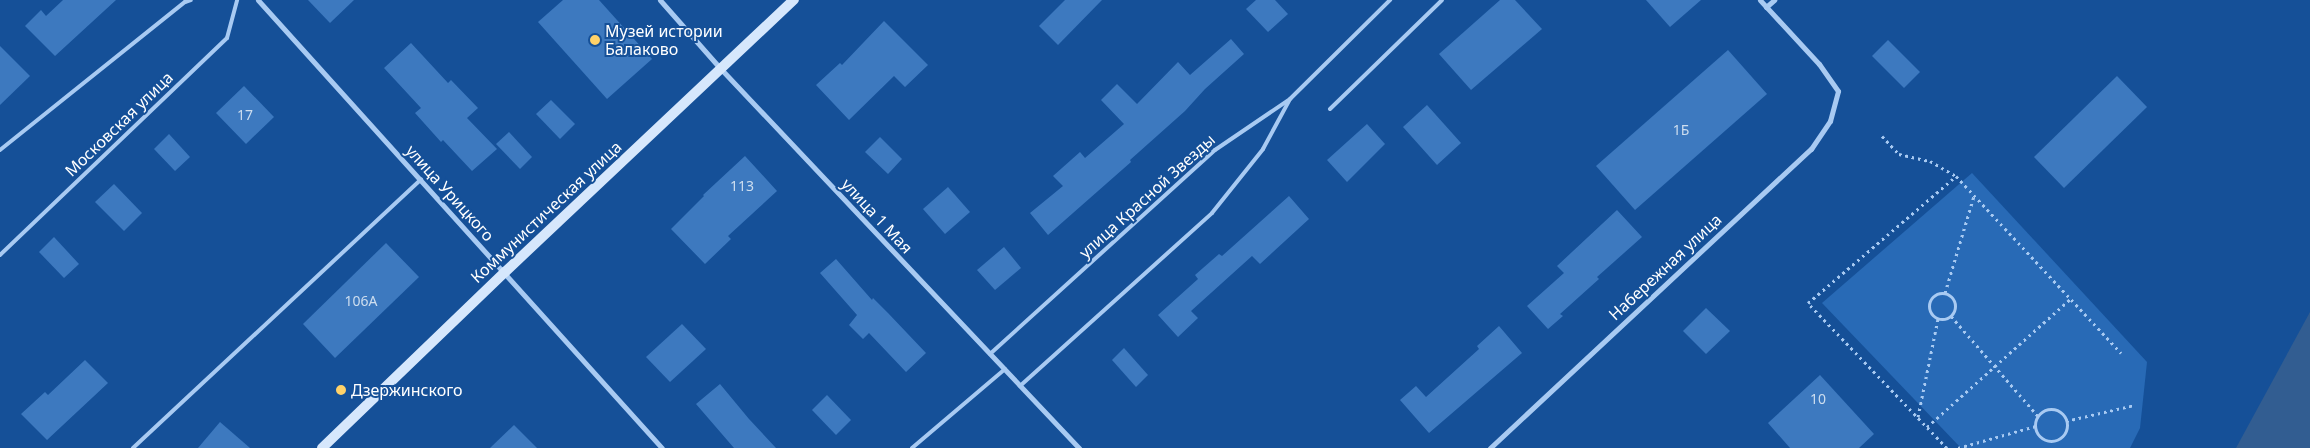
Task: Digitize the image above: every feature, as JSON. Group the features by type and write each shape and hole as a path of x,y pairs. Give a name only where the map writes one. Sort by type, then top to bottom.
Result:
{"main road":[{"name":"Коммунистическая улица","path":"322,448 504,272 794,0"}],"street":[{"name":"улица Урицкого","path":"258,0 662,448"},
{"name":"улица 1 Мая","path":"660,0 720,68 1079,448"},
{"path":"1760,0 1766,7 1774,0"},
{"name":"Набережная улица","path":"1490,448 1811,149 1830,121 1838,91 1819,64 1766,7"}],"lane":[{"path":"0,150 184,2 191,0"},
{"name":"Московская улица","path":"0,255 228,38 237,0"},
{"name":"улица Красной Звезды","path":"990,354 1215,150 1290,99 1390,0"},
{"path":"1330,109 1442,0"},
{"path":"1020,386 1212,213 1263,149 1290,99"},
{"path":"133,448 421,179"},
{"path":"912,448 1005,369"}],"path":[{"path":"1882,136 1899,154 1930,162 1956,176 2121,353"},
{"path":"1947,448 1808,303 1956,176"},
{"path":"1945,293 1974,195"},
{"path":"1945,293 1950,296 1955,306 1951,316 1938,319 1933,316 1929,305 1934,296 1945,293"},
{"path":"1927,427 2070,299"},
{"path":"1951,316 2038,416"},
{"path":"1918,417 1938,319"},
{"path":"2066,421 2136,405"},
{"path":"2054,410 2061,413 2066,421 2064,433 2052,441 2039,436 2036,426 2038,416 2042,412 2054,410"},
{"path":"1958,448 2036,426"}],"shaded area":[{"path":"1972,173 2147,362 2140,428 2130,448 1961,448 1822,303"},
{"path":"2310,312 2310,448 2236,448"}],"building":[{"path":"63,0 116,0 55,56 25,26 41,10 46,16"},
{"path":"308,0 354,0 330,23"},
{"name":"Музей истории Балаково","path":"563,0 599,0 652,59 607,99 538,22"},
{"path":"1065,0 1102,0 1058,45 1039,26"},
{"path":"1256,0 1275,0 1288,14 1268,32 1246,9"},
{"path":"1500,0 1515,0 1542,29 1471,90 1439,54"},
{"path":"1646,0 1701,0 1670,27"},
{"path":"884,21 928,65 905,87 894,76 849,120 816,85 840,63 842,65"},
{"path":"1231,39 1244,54 1205,89 1185,111 1130,160 1131,162 1048,235 1030,213 1063,186 1053,176 1080,152 1085,158 1124,124 1101,100 1117,84 1137,104 1178,62 1190,75"},
{"path":"1888,40 1920,72 1904,88 1872,56"},
{"path":"411,43 448,83 451,80 478,108 467,118 497,149 472,171 443,140 441,142 415,113 421,108 384,68"},
{"path":"0,46 30,76 0,105"},
{"path":"1728,50 1767,94 1635,210 1596,166"},
{"path":"2117,76 2147,107 2064,188 2034,157"},
{"path":"244,86 274,117 246,144 216,113"},
{"path":"551,100 575,124 560,139 536,114"},
{"path":"1427,105 1461,143 1437,165 1403,127"},
{"path":"1367,124 1385,144 1347,182 1327,160"},
{"path":"509,132 532,157 520,169 496,144"},
{"path":"169,134 190,157 175,171 154,149"},
{"path":"880,137 902,159 888,174 865,152"},
{"path":"745,156 777,191 728,236 731,239 705,264 671,229 703,195"},
{"path":"114,184 142,213 124,231 95,202"},
{"path":"948,187 970,212 945,234 923,209"},
{"path":"1289,196 1309,219 1260,264 1252,256 1191,311 1198,318 1178,337 1158,315 1198,279 1195,275 1219,254 1222,256"},
{"path":"1617,210 1642,237 1597,277 1599,279 1560,314 1563,316 1548,329 1527,306 1564,273 1557,266"},
{"path":"54,237 79,264 64,278 39,252"},
{"path":"386,243 419,277 335,358 303,324"},
{"path":"1004,247 1021,268 995,290 977,270"},
{"path":"836,259 872,300 873,298 926,353 906,372 869,333 863,339 849,325 857,315 820,273"},
{"path":"1706,308 1730,331 1706,354 1683,331"},
{"path":"682,324 706,349 670,382 646,357"},
{"path":"1499,326 1522,353 1429,433 1400,400 1416,386 1426,397 1479,349 1477,346"},
{"path":"1124,348 1148,375 1136,387 1112,360"},
{"path":"85,360 108,383 47,440 21,414 45,392 48,395"},
{"path":"1820,375 1874,434 1859,448 1790,448 1768,423"},
{"path":"720,384 776,448 734,448 696,404"},
{"path":"827,395 851,420 836,435 812,410"},
{"path":"220,422 250,448 198,448"},
{"path":"514,425 537,448 490,448"}],"place":[{"name":"Музей истории Балаково","path":"595,40"},
{"name":"Дзержинского","path":"341,390"}]}
